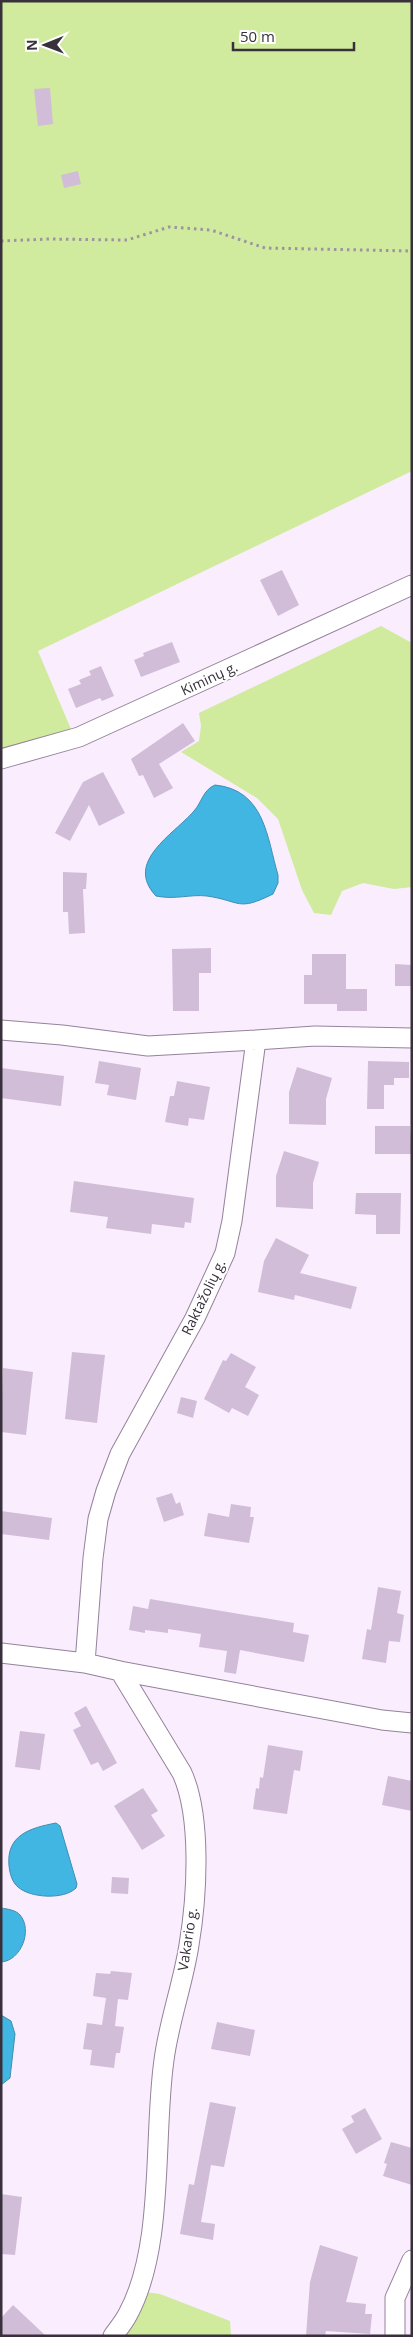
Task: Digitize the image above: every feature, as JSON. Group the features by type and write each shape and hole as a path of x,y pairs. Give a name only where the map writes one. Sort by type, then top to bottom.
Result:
{"street":[{"name":"Kiminų g.","path":"1,759 79,737 412,585"},
{"path":"1,1030 62,1035 148,1046 315,1036 412,1038"},
{"name":"Raktažolių g.","path":"85,1662 92,1558 98,1519 106,1491 120,1454 195,1318 225,1254 232,1221 256,1040"},
{"path":"1,1653 85,1662 120,1672 382,1720 412,1723"},
{"name":"Vakario g.","path":"113,2336 128,2315 138,2291 148,2254 164,2061 171,2019 189,1945 195,1874 195,1829 188,1787 182,1773 120,1672"},
{"path":"395,2336 395,2298 412,2260"}],"path":[{"path":"1,241 49,239 127,240 169,227 211,230 265,248 412,251"}],"green space":[{"path":"1,1 412,1 412,471 38,651 73,734 1,751"},
{"path":"381,626 412,643 412,887 394,889 363,883 342,891 331,915 314,913 302,890 278,819 257,798 181,752 199,741 201,726 199,713"},
{"path":"145,2292 160,2294 230,2321 231,2336 120,2336"}],"water":[{"path":"215,785 232,789 244,796 254,806 261,818 278,875 278,883 273,894 245,904 207,896 156,896 148,884 145,872 148,860 164,839 197,808 205,793"},
{"path":"56,1823 60,1826 77,1884 76,1888 71,1892 56,1896 38,1895 23,1891 16,1885 11,1875 9,1855 11,1847 16,1840 29,1831 37,1827"},
{"path":"1,1908 11,1910 20,1915 24,1921 25,1936 19,1951 8,1960 1,1962"},
{"path":"1,2015 11,2021 15,2034 10,2078 1,2085"}],"building":[{"path":"50,88 53,124 38,126 34,89"},
{"path":"78,171 81,184 64,188 61,175"},
{"path":"282,570 299,605 278,616 260,580"},
{"path":"172,642 180,662 141,677 134,660 144,656 143,653"},
{"path":"101,666 114,696 102,701 100,698 76,708 68,689 81,684 79,680 91,675 89,671"},
{"path":"183,723 195,741 159,764 173,788 154,798 143,775 139,776 131,759"},
{"path":"103,772 125,813 99,826 89,805 70,841 55,833 83,782"},
{"path":"63,872 87,873 86,889 83,889 85,933 69,934 68,912 63,912"},
{"path":"211,948 211,973 199,973 199,1011 173,1011 172,949"},
{"path":"312,954 346,954 346,989 367,989 367,1011 337,1011 337,1004 304,1004 304,975 312,975"},
{"path":"395,964 411,965 411,986 395,986"},
{"path":"99,1061 141,1068 136,1100 107,1095 109,1085 95,1083"},
{"path":"368,1061 409,1062 409,1078 394,1078 394,1085 384,1085 384,1109 367,1109"},
{"path":"297,1067 332,1078 326,1099 326,1125 289,1124 289,1092"},
{"path":"1,1068 64,1076 61,1106 1,1098"},
{"path":"177,1081 210,1087 204,1120 189,1118 188,1126 165,1122 170,1096 174,1096"},
{"path":"375,1126 410,1126 412,1154 375,1154"},
{"path":"284,1151 319,1162 313,1183 313,1209 276,1207 276,1176"},
{"path":"74,1181 194,1198 191,1223 185,1222 184,1228 152,1224 151,1234 106,1228 108,1217 70,1212"},
{"path":"356,1193 401,1193 400,1234 376,1234 376,1215 355,1214"},
{"path":"276,1238 309,1255 300,1273 357,1287 351,1309 295,1295 294,1300 258,1292 264,1261"},
{"path":"72,1352 105,1355 97,1423 65,1419"},
{"path":"231,1353 256,1367 245,1387 259,1395 248,1416 232,1408 229,1413 204,1399 223,1360 226,1361"},
{"path":"3,1368 33,1372 26,1435 1,1432"},
{"path":"181,1397 197,1401 193,1418 177,1413"},
{"path":"172,1493 176,1504 180,1502 184,1515 164,1522 156,1498"},
{"path":"231,1504 251,1507 250,1517 254,1517 249,1543 204,1536 208,1513 229,1517"},
{"path":"1,1511 52,1518 49,1540 1,1534"},
{"path":"378,1587 401,1591 397,1613 404,1615 400,1642 389,1641 386,1663 362,1659 367,1629 371,1630"},
{"path":"150,1599 294,1623 293,1632 309,1635 304,1662 240,1650 236,1674 224,1672 227,1651 199,1647 201,1634 168,1629 168,1633 145,1630 145,1633 129,1630 133,1606 148,1609"},
{"path":"86,1706 117,1763 103,1771 98,1762 91,1765 73,1730 81,1726 74,1713"},
{"path":"20,1731 45,1734 40,1770 15,1767"},
{"path":"268,1745 303,1751 300,1771 294,1770 287,1814 253,1809 256,1788 259,1789 260,1777 263,1778"},
{"path":"388,1776 412,1781 412,1811 382,1805"},
{"path":"143,1788 158,1811 151,1815 165,1836 142,1850 114,1806"},
{"path":"112,1877 129,1878 128,1894 111,1893"},
{"path":"111,1971 132,1973 128,2000 118,1999 115,2026 124,2027 120,2053 116,2053 114,2068 90,2065 92,2050 83,2049 87,2023 102,2025 106,1998 93,1996 96,1973 110,1974"},
{"path":"217,2022 255,2030 250,2056 211,2049"},
{"path":"210,2102 236,2107 224,2167 211,2165 201,2222 215,2224 213,2240 180,2234 189,2184 194,2185"},
{"path":"365,2108 382,2139 356,2154 342,2129 354,2122 351,2116"},
{"path":"391,2142 412,2148 412,2185 383,2176 387,2164 384,2163"},
{"path":"1,2194 22,2197 15,2255 1,2254"},
{"path":"320,2245 358,2257 346,2302 366,2304 365,2314 372,2314 370,2334 326,2331 325,2336 306,2336 310,2282"},
{"path":"13,2305 46,2336 1,2336 1,2318"}]}
